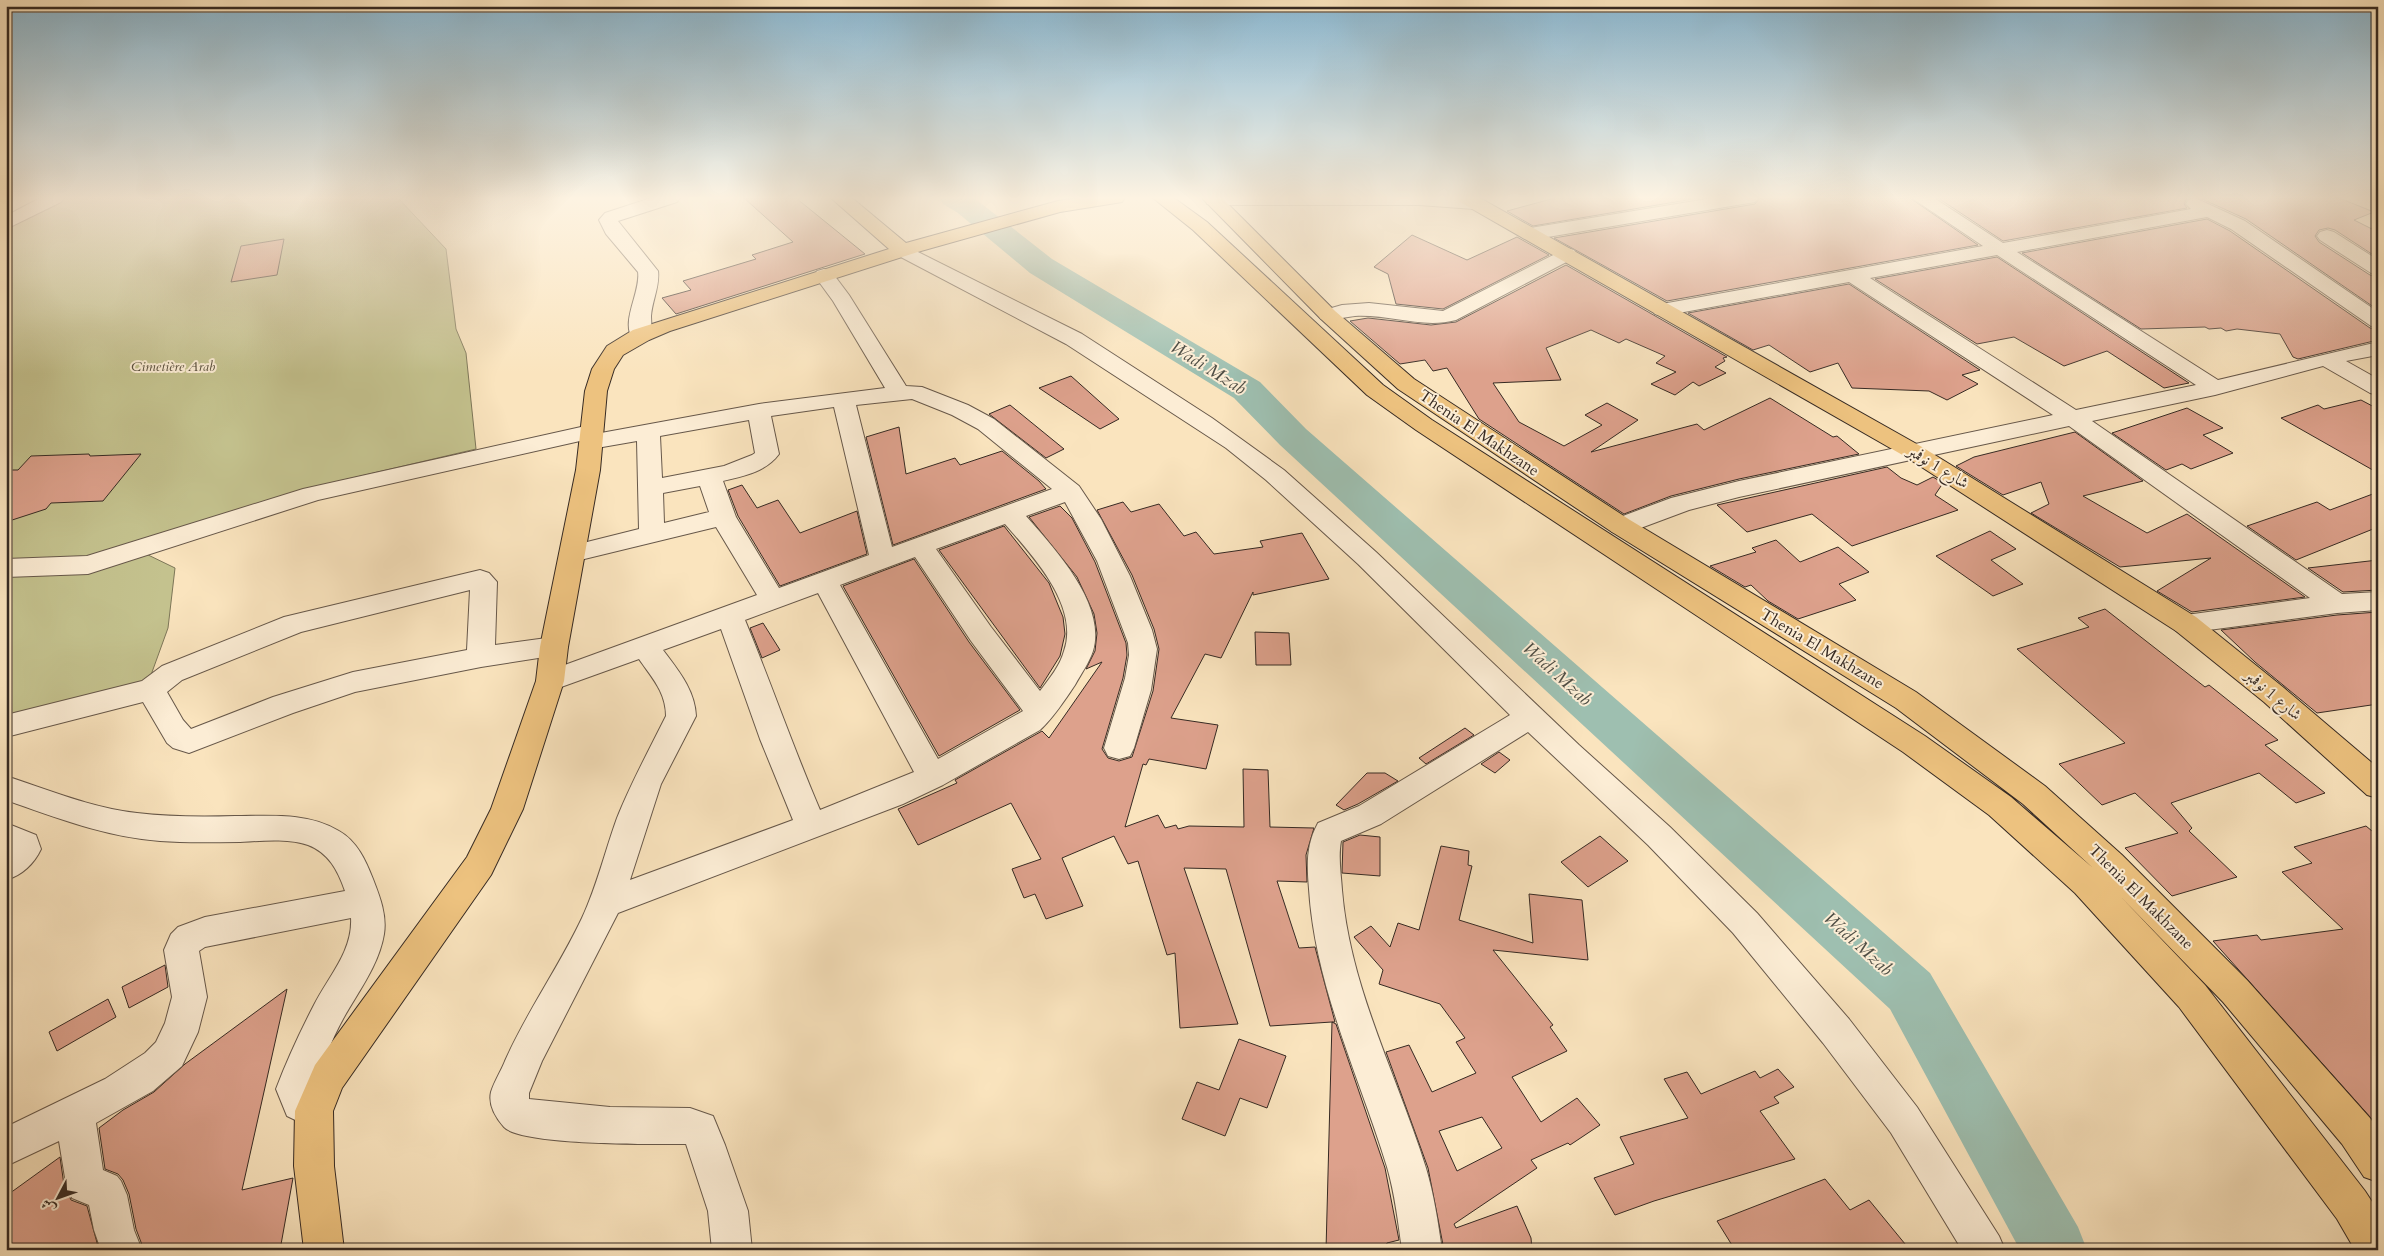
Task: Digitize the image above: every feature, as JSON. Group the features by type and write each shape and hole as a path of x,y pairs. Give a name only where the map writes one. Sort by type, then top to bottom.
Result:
{"main road":[{"path":"324,1250 314,1166 314,1111 328,1077 479,866 507,809 550,681 554,647 572,554 591,437 596,391 603,369 615,351 641,335 884,257"},
{"path":"1233,257 1375,390 1424,425 1914,744 2000,806 2087,883 2192,996 2351,1205 2378,1250"},
{"name":"Thenia El Makhzane","path":"1270,257 1328,315 1406,384 1621,526 1906,700 2034,795 2110,864 2235,991 2367,1131 2378,1164"},
{"name":"شارع 1 نوفمبر","path":"1571,257 1662,310 1914,452 2186,624 2274,695 2378,786"},
{"path":"2192,996 2235,991"}],"street":[{"path":"636,257 648,271 649,278 641,313 641,335"},
{"path":"923,257 1074,339 1234,443 1275,475 1367,558 1530,717 1659,836 1745,923 1836,1030 1904,1120 1985,1250"},
{"path":"1328,315 1346,310 1362,309 1439,318 1450,316 1562,257"},
{"path":"1662,310 1964,257"},
{"path":"2012,257 2215,388"},
{"path":"2284,257 2378,322"},
{"path":"2358,257 2378,269"},
{"path":"824,275 842,299 900,392"},
{"path":"1853,276 2071,417 2337,604"},
{"path":"1621,526 1680,504 1739,489 2071,417 2215,388 2326,359 2378,348"},
{"path":"2326,359 2378,388"},
{"path":"6,568 88,565 312,494 591,437 648,432 759,411 900,392 914,392 976,418 1070,491 1089,517 1111,559 1136,624 1143,653 1141,672 1119,748"},
{"path":"844,399 854,448 883,560"},
{"path":"649,488 754,465 765,459 767,454 759,411"},
{"path":"648,432 652,534"},
{"path":"709,476 723,517 774,600"},
{"path":"550,681 1070,491"},
{"path":"605,903 811,826 932,777 1030,722 1041,713 1065,678 1080,649 1081,629 1067,584 1009,513"},
{"path":"572,554 723,517"},
{"path":"921,546 980,634 1041,713"},
{"path":"6,726 152,689 172,673 294,624 480,579 484,582 481,657"},
{"path":"825,581 932,777"},
{"path":"2186,624 2337,604 2378,601"},
{"path":"730,616 750,666 775,739 811,826"},
{"path":"152,689 172,726 182,740 189,742 283,705 353,682 481,657 554,647"},
{"path":"645,647 678,694 682,707 681,716 643,793 597,923 527,1052 510,1093 510,1105 518,1116 525,1118 610,1124 690,1126 699,1129 728,1211 732,1250"},
{"path":"1422,1250 1415,1196 1356,1029 1342,976 1325,890 1324,844 1329,832 1370,815 1530,717"},
{"path":"6,788 119,824 174,829 298,829 319,835 337,846 346,855 359,881 368,923 362,950 351,976 331,1009 295,1089 296,1099 301,1106 314,1111"},
{"path":"6,836 25,844 25,849 6,867"},
{"path":"6,1147 139,1079 168,1055 190,1002 190,989 181,953 186,940 195,934 364,901"},
{"path":"76,1112 77,1135 86,1184 103,1190 107,1195 114,1230 122,1250"}],"green space":[{"name":"Cimetière Arab","path":"6,257 447,257 456,329 466,353 476,449 335,482 142,552 175,568 168,628 147,686 6,722"}],"building":[{"path":"238,257 281,257 277,275 231,282"},
{"path":"754,257 857,257 676,314 662,298 691,290 683,281 756,259"},
{"path":"1386,257 1460,257 1467,260 1474,257 1546,257 1443,309 1396,304 1388,274 1374,267"},
{"path":"1587,257 1914,257 1667,301"},
{"path":"1997,257 2189,383 2164,388 2107,351 2064,366 2014,337 1977,344 1875,279"},
{"path":"2028,257 2267,257 2370,328 2378,330 2378,340 2298,359 2293,357 2280,334 2237,329 2226,331 2221,328 2209,329 2205,327 2141,329"},
{"path":"2301,257 2342,257 2370,275 2378,277 2378,310"},
{"path":"1566,265 1727,357 1723,358 1725,361 1715,367 1726,373 1699,386 1693,382 1675,395 1651,384 1676,372 1656,363 1665,356 1626,339 1619,343 1591,330 1546,348 1561,380 1493,383 1519,422 1564,446 1602,425 1585,415 1607,403 1638,420 1591,452 1697,424 1704,430 1770,398 1833,437 1837,436 1859,454 1739,479 1671,496 1624,514 1479,419 1447,368 1433,371 1425,360 1400,364 1350,321 1368,318 1431,325 1456,322"},
{"path":"1849,284 1980,370 1962,375 1978,384 1947,400 1929,391 1852,388 1838,363 1810,372 1769,345 1753,350 1688,313"},
{"path":"1071,376 1119,419 1100,429 1039,388"},
{"path":"2361,400 2378,409 2378,473 2281,418 2318,405 2324,409"},
{"path":"1010,405 1064,449 1046,458 989,414"},
{"path":"2187,408 2223,428 2203,435 2233,453 2191,469 2182,464 2166,470 2112,433"},
{"path":"899,427 906,474 955,458 960,465 1002,451 1046,489 893,545 866,437"},
{"path":"2075,432 2143,481 2083,496 2147,533 2187,514 2305,597 2192,612 2157,591 2211,558 2120,567 2031,513 2049,504 2041,482 2003,495 1956,466 1974,457"},
{"path":"89,454 90,456 141,454 103,501 51,503 46,509 6,522 6,470 18,470 31,456"},
{"path":"1887,467 1901,478 1917,485 1933,477 1943,483 1935,495 1958,510 1852,546 1812,514 1747,532 1717,505"},
{"path":"742,485 757,508 778,500 800,533 857,511 867,554 780,586 738,516 728,490"},
{"path":"2378,492 2378,527 2296,560 2247,526 2317,502 2330,510"},
{"path":"1123,502 1131,512 1159,504 1184,536 1196,532 1214,554 1263,547 1260,541 1302,533 1329,579 1253,595 1253,592 1221,658 1205,654 1171,718 1218,725 1206,769 1149,759 1146,765 1143,764 1125,827 1158,815 1165,828 1176,825 1178,829 1189,826 1244,827 1243,769 1268,770 1270,827 1314,828 1306,855 1307,882 1277,881 1299,948 1315,947 1335,1022 1270,1026 1226,869 1184,868 1238,1024 1180,1028 1175,953 1167,955 1138,861 1128,864 1114,836 1062,858 1083,906 1046,919 1035,894 1024,898 1012,869 1041,859 1011,803 918,845 898,809 957,783 955,780 1042,731 1049,738 1102,662 1086,669 1095,651 1097,633 1094,614 1077,577 1029,517 1060,506 1072,518 1095,562 1126,643 1127,655 1123,678 1102,749 1108,758 1119,761 1132,757 1153,691 1159,649 1154,629 1132,575 1097,510"},
{"path":"1004,526 1049,583 1063,617 1065,634 1060,656 1040,688 939,550"},
{"path":"1990,531 2016,549 1991,560 2023,584 1993,596 1936,556"},
{"path":"1776,540 1800,562 1838,547 1869,572 1839,584 1856,600 1798,619 1768,601 1751,585 1745,587 1710,566 1756,552 1752,548"},
{"path":"914,559 969,642 1020,710 939,756 843,586"},
{"path":"2378,560 2378,590 2343,592 2308,568"},
{"path":"2105,609 2205,687 2209,685 2278,740 2265,745 2325,793 2296,803 2259,773 2171,803 2192,828 2189,831 2237,877 2172,896 2125,848 2178,833 2135,793 2102,805 2059,764 2125,743 2017,649 2089,627 2078,618"},
{"path":"2378,612 2378,704 2317,713 2255,662 2221,630 2337,615"},
{"path":"763,623 780,650 762,658 750,628"},
{"path":"1255,632 1289,633 1291,665 1256,665"},
{"path":"1465,728 1474,735 1426,764 1419,758"},
{"path":"1499,752 1510,760 1495,773 1481,764"},
{"path":"1367,773 1385,773 1398,781 1344,810 1336,805"},
{"path":"2366,826 2378,836 2378,1126 2213,941 2257,935 2261,940 2343,929 2282,872 2312,863 2294,847"},
{"path":"1360,835 1380,837 1380,876 1342,873 1343,842"},
{"path":"1600,836 1628,861 1588,887 1561,862"},
{"path":"1441,846 1469,851 1468,865 1472,866 1459,920 1533,943 1529,894 1582,900 1588,960 1493,950 1553,1025 1550,1027 1567,1051 1512,1077 1541,1122 1577,1098 1600,1125 1570,1145 1568,1143 1531,1160 1537,1168 1454,1224 1456,1228 1517,1206 1531,1238 1532,1250 1444,1250 1428,1168 1386,1052 1409,1045 1432,1092 1476,1073 1456,1042 1465,1038 1440,1004 1379,984 1383,970 1354,937 1371,926 1390,947 1398,923 1419,930","holes":["1482,1117 1502,1148 1457,1171 1439,1131"]},
{"path":"165,965 168,987 129,1008 122,987"},
{"path":"287,989 242,1190 293,1178 280,1250 144,1250 136,1229 129,1194 123,1180 118,1174 105,1169 99,1128 123,1110 154,1092 185,1064"},
{"path":"108,999 116,1017 57,1051 49,1032"},
{"path":"1332,1022 1336,1024 1385,1168 1399,1240 1387,1243 1384,1250 1326,1250"},
{"path":"1239,1039 1286,1056 1267,1108 1240,1098 1225,1136 1182,1119 1197,1082 1219,1090"},
{"path":"1778,1069 1794,1087 1774,1097 1779,1103 1760,1111 1795,1159 1654,1201 1615,1215 1594,1178 1634,1164 1620,1137 1688,1118 1664,1079 1687,1072 1701,1094 1755,1071 1760,1078"},
{"path":"60,1157 64,1185 71,1200 87,1206 99,1250 6,1250 6,1196"},
{"path":"1825,1179 1850,1210 1869,1200 1910,1250 1735,1250 1717,1221"}],"waterway":[{"name":"Wadi Mzab","path":"1029,257 1041,266 1247,390 1293,437 1910,991 2055,1250"}]}
